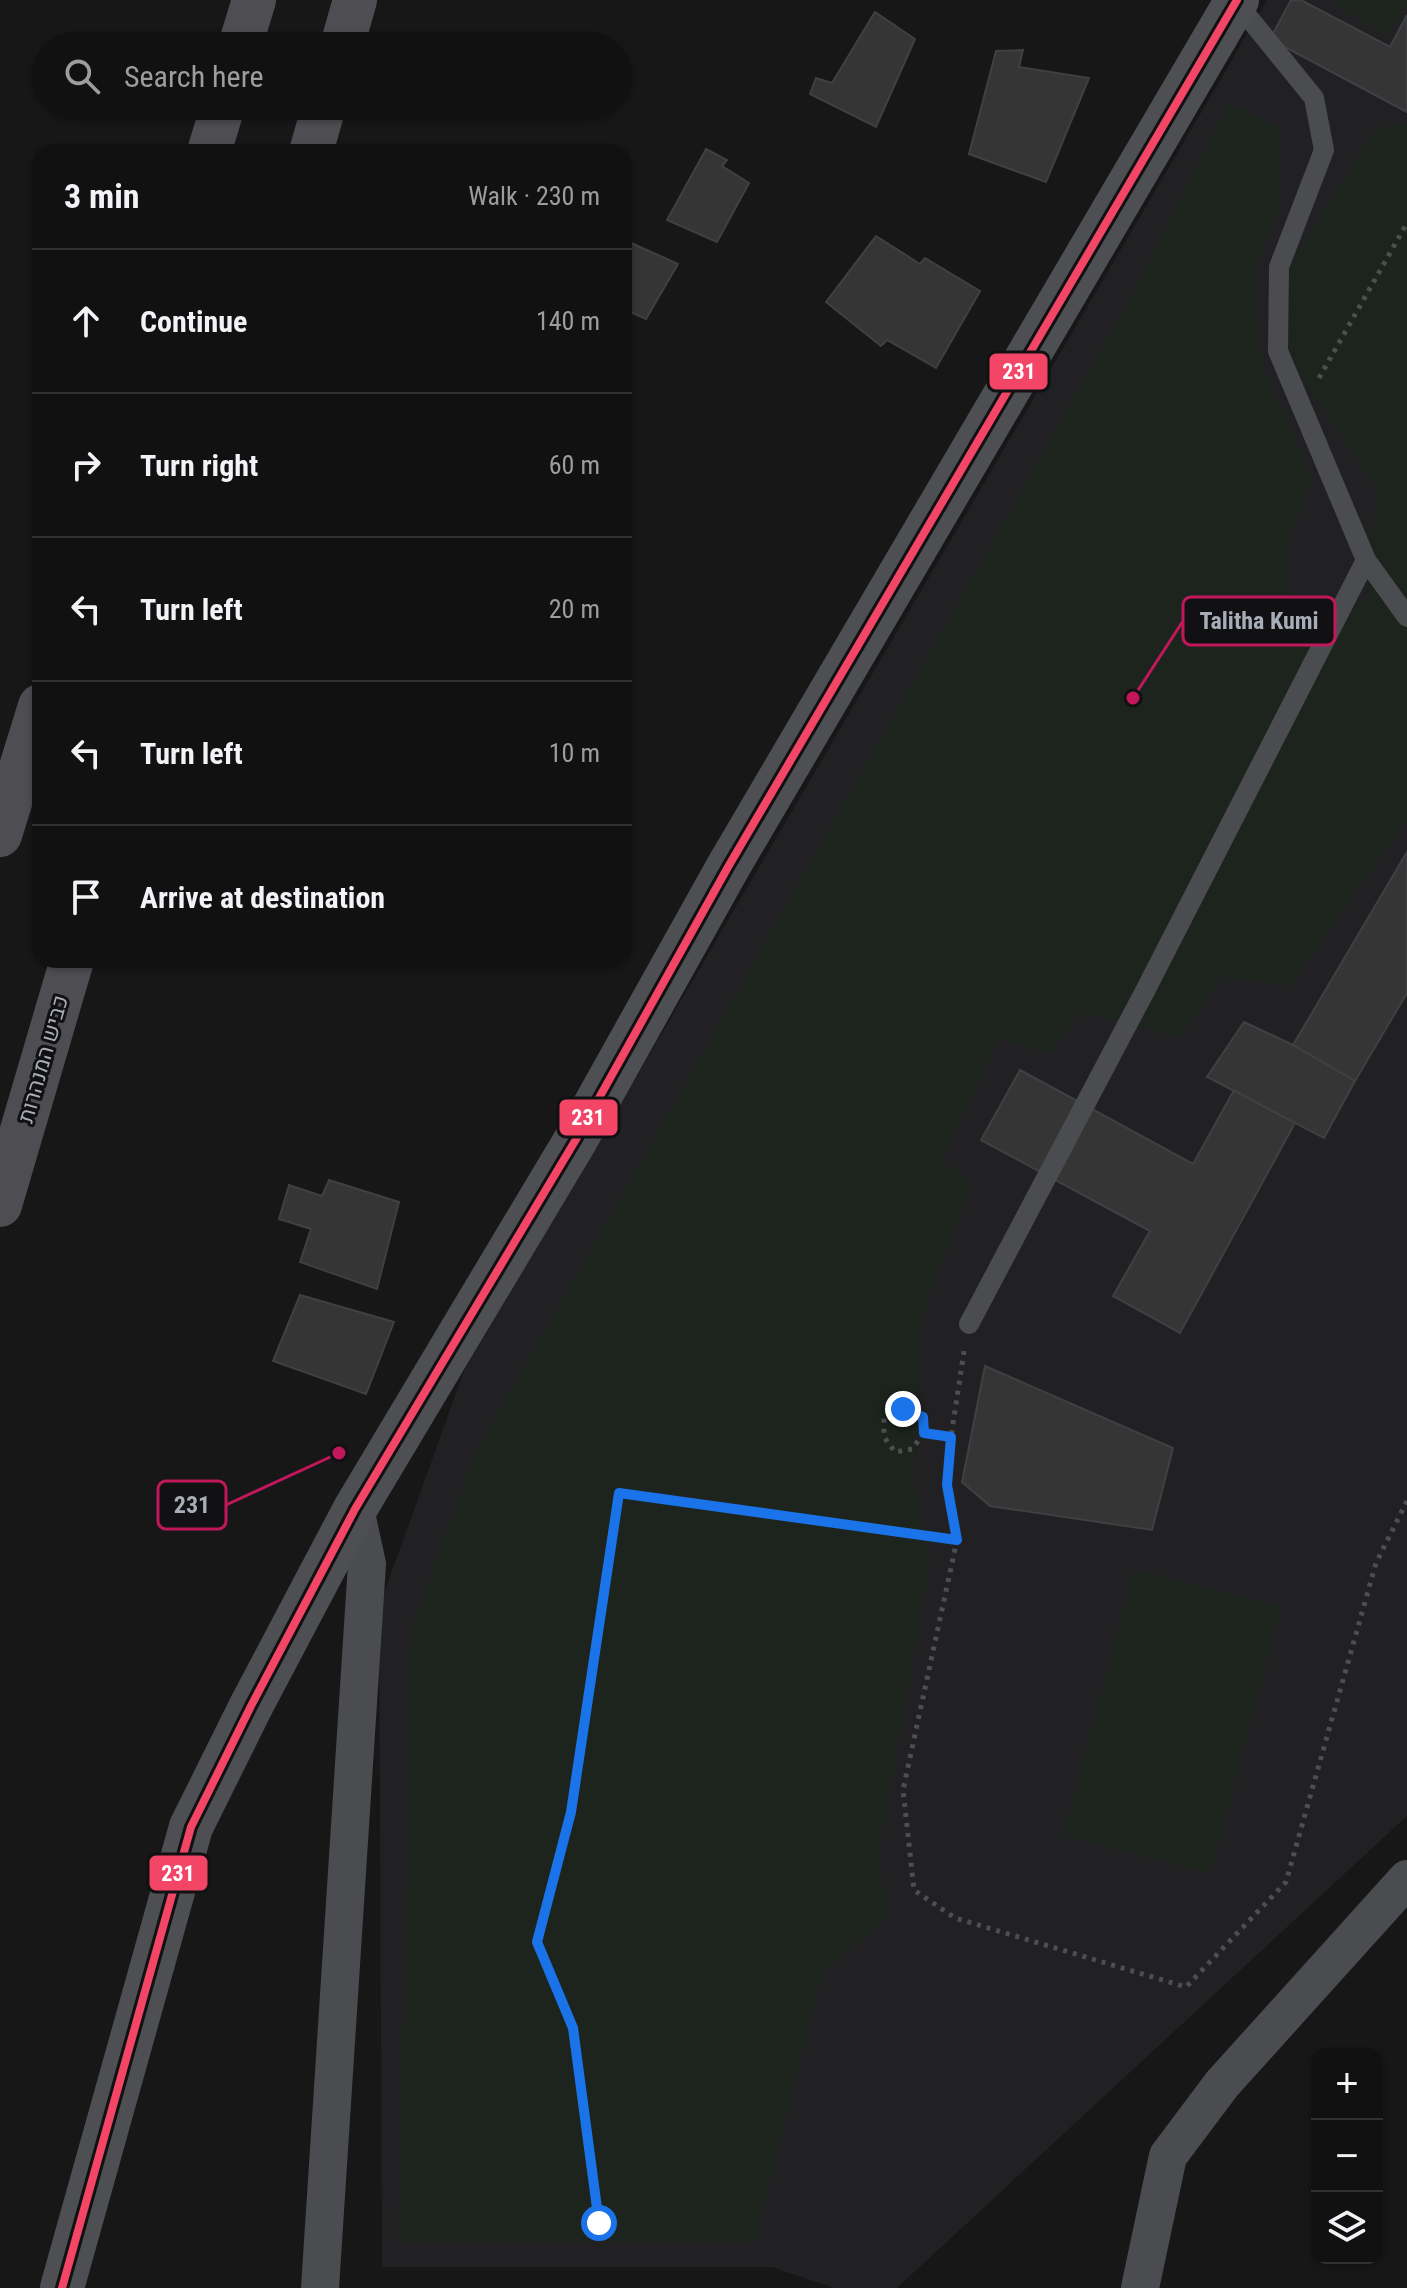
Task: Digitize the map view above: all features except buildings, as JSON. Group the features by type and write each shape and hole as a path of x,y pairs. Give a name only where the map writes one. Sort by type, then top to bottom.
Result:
{"highway":[{"path":"244,32 254,0"},
{"path":"346,32 355,0"},
{"path":"211,144 219,120"},
{"path":"313,144 320,120"},
{"path":"0,835 32,732"},
{"name":"כביש המנהרות","path":"0,1205 70,968"}],"main road":[{"path":"62,2288 191,1827 355,1509 575,1141 728,867 1236,1"}],"street":[{"path":"320,2288 367,1564 355,1509"},
{"path":"1140,2288 1168,2156 1222,2084 1407,1879"}],"lane":[{"path":"1236,1 1314,98 1324,150 1279,267 1278,351 1366,560 1407,617"},
{"path":"969,1324 1153,977 1366,560"}],"path":[{"path":"1301,409 1407,223"},
{"path":"969,1324 951,1437 947,1485 957,1540 903,1790 914,1890 955,1918 1186,1987 1286,1882 1376,1563 1407,1501"},
{"path":"903,1409 923,1417 924,1433 912,1449 895,1452 884,1437 884,1417 903,1409"},
{"path":"924,1433 951,1437"},
{"path":"599,2223 573,2028 537,1942 571,1812 619,1493 957,1540"}],"shaded area":[{"path":"1267,0 1407,0 1407,1816 897,2288 834,2288 772,2267 382,2267 379,1607 464,1371"},
{"path":"1328,0 1407,0 1407,3 1388,36"},
{"path":"1229,104 1280,128 1279,208 1252,275 1262,363 1313,481 1290,534 1284,617 1366,603 1377,489 1297,369 1288,333 1288,270 1375,129 1407,123 1407,820 1290,986 1223,977 1180,1038 1082,1011 1048,1055 1000,1036 942,1160 972,1183 922,1316 914,1485 931,1557 878,1857 889,1915 822,1974 755,2242 398,2242 412,1626 475,1454 1120,317"},
{"path":"1134,1569 1281,1608 1210,1874 1063,1835"}],"transit line":[{"name":"231","path":"62,2288 191,1827 251,1706 355,1509 575,1141 728,867 1237,0"}],"place":[{"name":"Talitha Kumi","path":"1133,698"},
{"name":"231","path":"339,1453"}],"route":[{"path":"599,2223 573,2028 537,1942 571,1812 619,1493 957,1540 947,1485 951,1437 924,1433 923,1417 903,1409"}]}
